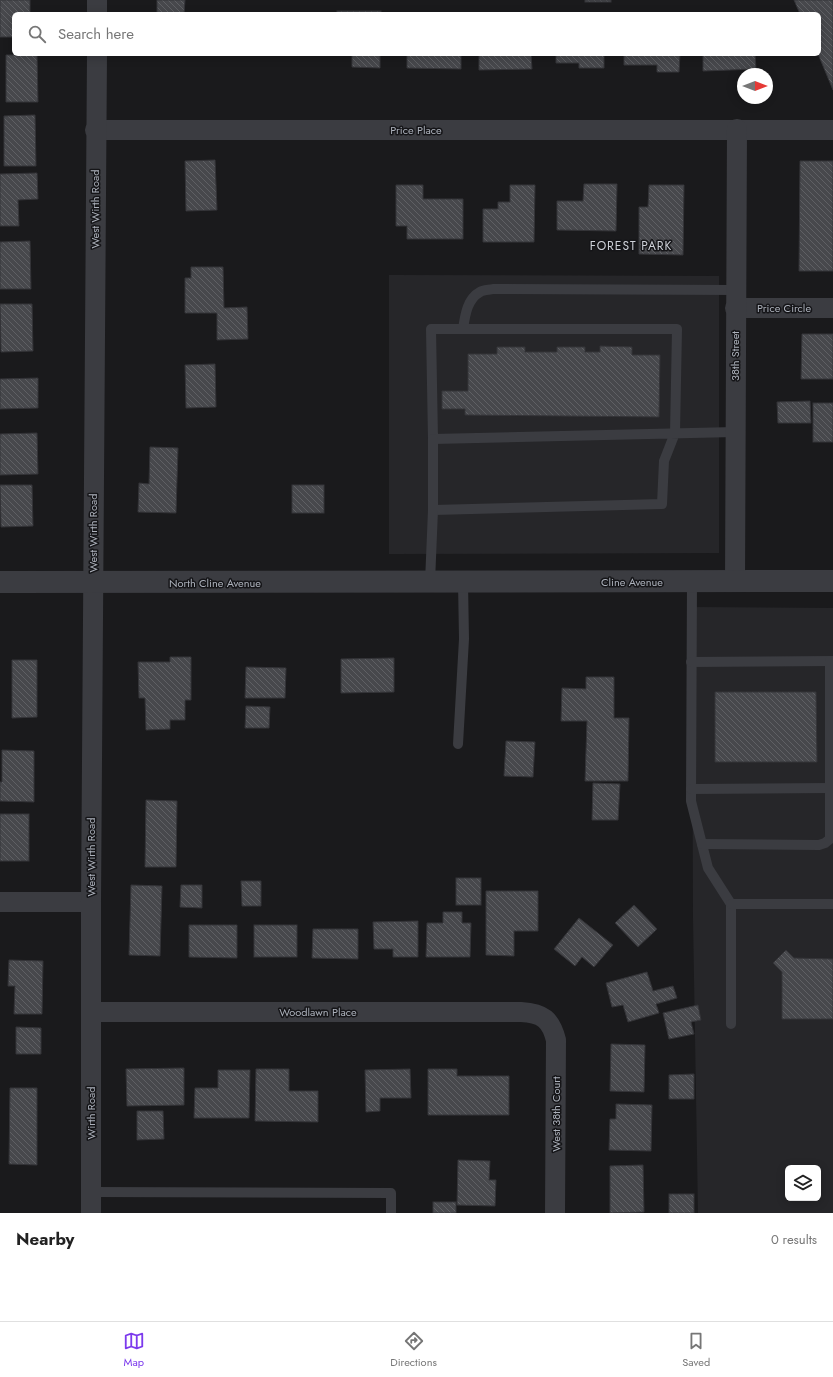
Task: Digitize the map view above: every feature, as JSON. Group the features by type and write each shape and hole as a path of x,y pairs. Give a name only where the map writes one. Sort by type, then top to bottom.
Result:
{"street":[{"path":"97,0 97,12"},
{"name":"West Wirth Road","path":"91,1012 95,130 97,56"},
{"path":"737,129 833,130"},
{"name":"Price Place","path":"95,130 737,129"},
{"name":"38th Street","path":"735,582 735,299 737,129"},
{"name":"Price Circle","path":"735,299 833,308"},
{"name":"North Cline Avenue","path":"0,582 430,582"},
{"name":"Cline Avenue","path":"430,582 833,582"},
{"path":"0,902 91,902"},
{"name":"Woodlawn Place","path":"91,1012 521,1012 538,1014 544,1018"},
{"name":"Wirth Road","path":"91,1012 91,1213"},
{"name":"West 38th Court","path":"544,1018 550,1023 556,1040 555,1213"}],"lane":[{"path":"463,329 472,298 480,292 493,289 735,299"},
{"path":"430,582 433,510 431,329 677,329 675,433 664,460 662,504 433,510"},
{"path":"433,438 735,432"},
{"path":"458,744 464,638 463,582"},
{"path":"692,582 691,802 708,868 731,904 731,1024"},
{"path":"692,662 832,661 830,788 832,826 830,839 819,845 702,844"},
{"path":"691,788 830,788"},
{"path":"731,904 833,904"},
{"path":"91,1192 391,1192 391,1213"}],"shaded area":[{"path":"389,275 719,276 719,553 389,554"},
{"path":"692,607 833,608 833,1213 698,1213 693,918"}],"building":[{"path":"0,0 30,0 30,12 12,12 12,37 0,37"},
{"path":"157,0 185,0 184,12 157,12"},
{"path":"585,0 611,0 611,2 585,2"},
{"path":"794,0 833,0 833,90 819,56 821,56 821,12 799,12"},
{"path":"337,11 381,11 381,12"},
{"path":"6,55 37,56 38,102 6,102"},
{"path":"352,56 380,56 380,68 352,67"},
{"path":"407,56 461,56 461,69 407,68"},
{"path":"479,56 531,56 532,69 479,70"},
{"path":"556,56 604,56 604,68 579,68 579,63 556,63"},
{"path":"624,56 680,56 679,72 657,72 657,65 624,65"},
{"path":"703,56 755,56 756,68 737,68 737,70 703,71"},
{"path":"35,115 36,166 4,166 4,116"},
{"path":"215,160 217,210 186,211 185,161"},
{"path":"800,161 833,161 833,271 799,271"},
{"path":"37,173 38,199 18,200 19,226 0,226 0,174"},
{"path":"584,184 617,184 616,231 557,230 557,201 583,201"},
{"path":"396,185 423,185 423,199 463,199 463,239 407,239 407,226 396,226"},
{"path":"510,185 535,185 534,242 483,242 483,209 498,209 498,202 510,202"},
{"path":"649,185 684,185 683,255 639,254 639,207 648,207"},
{"path":"30,241 31,289 0,289 0,242"},
{"path":"191,267 223,267 224,308 247,307 248,339 217,340 217,313 185,313 185,278 191,278"},
{"path":"0,304 32,304 33,351 1,352"},
{"path":"802,334 833,334 833,379 801,379"},
{"path":"600,346 632,347 632,355 660,355 659,417 465,415 465,409 442,409 442,391 468,391 468,354 497,354 497,347 525,347 525,352 557,352 557,347 585,347 585,352 600,352"},
{"path":"215,364 216,407 186,408 185,365"},
{"path":"38,378 38,408 0,409 0,379"},
{"path":"810,401 811,423 778,423 777,402"},
{"path":"813,403 833,403 833,442 813,442"},
{"path":"37,433 38,474 0,475 0,434"},
{"path":"150,447 178,448 176,513 138,512 139,483 149,484"},
{"path":"0,485 32,485 33,526 1,527"},
{"path":"292,485 324,485 324,513 292,513"},
{"path":"170,657 191,657 191,700 185,700 185,720 170,720 170,729 146,730 145,698 139,698 138,662 170,662"},
{"path":"394,658 394,692 341,693 341,659"},
{"path":"12,660 37,660 37,717 12,718"},
{"path":"246,667 286,668 285,698 245,698"},
{"path":"586,677 614,677 614,718 629,718 628,781 585,781 587,721 561,721 562,688 586,689"},
{"path":"715,692 816,692 817,762 715,762"},
{"path":"246,706 270,707 269,728 245,728"},
{"path":"506,741 535,742 533,777 504,776"},
{"path":"2,750 34,751 34,802 0,801 0,782 2,782"},
{"path":"593,783 620,784 618,820 592,820"},
{"path":"146,800 177,801 176,867 145,867"},
{"path":"0,814 29,814 29,861 0,861"},
{"path":"456,878 481,878 481,905 456,905"},
{"path":"241,881 261,881 261,906 242,906"},
{"path":"131,885 162,886 160,956 129,955"},
{"path":"181,885 202,885 202,908 180,907"},
{"path":"486,891 538,891 538,931 514,931 514,956 486,955"},
{"path":"634,905 657,929 638,947 615,923"},
{"path":"443,912 462,912 462,923 471,923 470,957 426,957 427,923 443,923"},
{"path":"579,918 613,945 594,967 582,957 575,966 554,949"},
{"path":"418,921 418,957 393,957 393,949 374,949 373,922"},
{"path":"189,925 237,925 237,958 189,957"},
{"path":"254,925 297,925 297,957 254,957"},
{"path":"313,929 358,929 358,959 312,958"},
{"path":"786,950 794,958 833,959 833,1019 782,1019 782,972 773,963"},
{"path":"9,960 43,961 42,1014 14,1014 15,986 8,986"},
{"path":"647,972 653,991 673,986 677,998 656,1004 659,1013 628,1022 623,1005 612,1007 606,983"},
{"path":"698,1005 701,1020 691,1022 694,1034 669,1039 663,1013"},
{"path":"16,1027 41,1028 41,1054 16,1054"},
{"path":"611,1044 645,1045 644,1092 610,1091"},
{"path":"184,1068 184,1105 127,1106 126,1069"},
{"path":"256,1069 289,1069 289,1091 318,1091 318,1122 255,1121"},
{"path":"410,1069 411,1098 380,1098 380,1111 366,1112 365,1070"},
{"path":"428,1069 457,1069 457,1076 509,1076 509,1115 428,1115"},
{"path":"218,1070 250,1070 249,1118 194,1118 195,1088 218,1088"},
{"path":"694,1074 694,1099 669,1099 669,1075"},
{"path":"10,1088 37,1088 37,1165 9,1164"},
{"path":"616,1104 652,1105 651,1151 609,1150 610,1119 616,1119"},
{"path":"137,1111 163,1111 164,1139 137,1140"},
{"path":"458,1160 490,1161 489,1180 496,1180 495,1206 457,1205"},
{"path":"643,1165 644,1212 610,1213 610,1166"},
{"path":"669,1194 694,1194 694,1213 669,1213"},
{"path":"433,1202 456,1202 456,1213 433,1213"}],"district":[{"name":"FOREST PARK","path":"631,246"}]}
